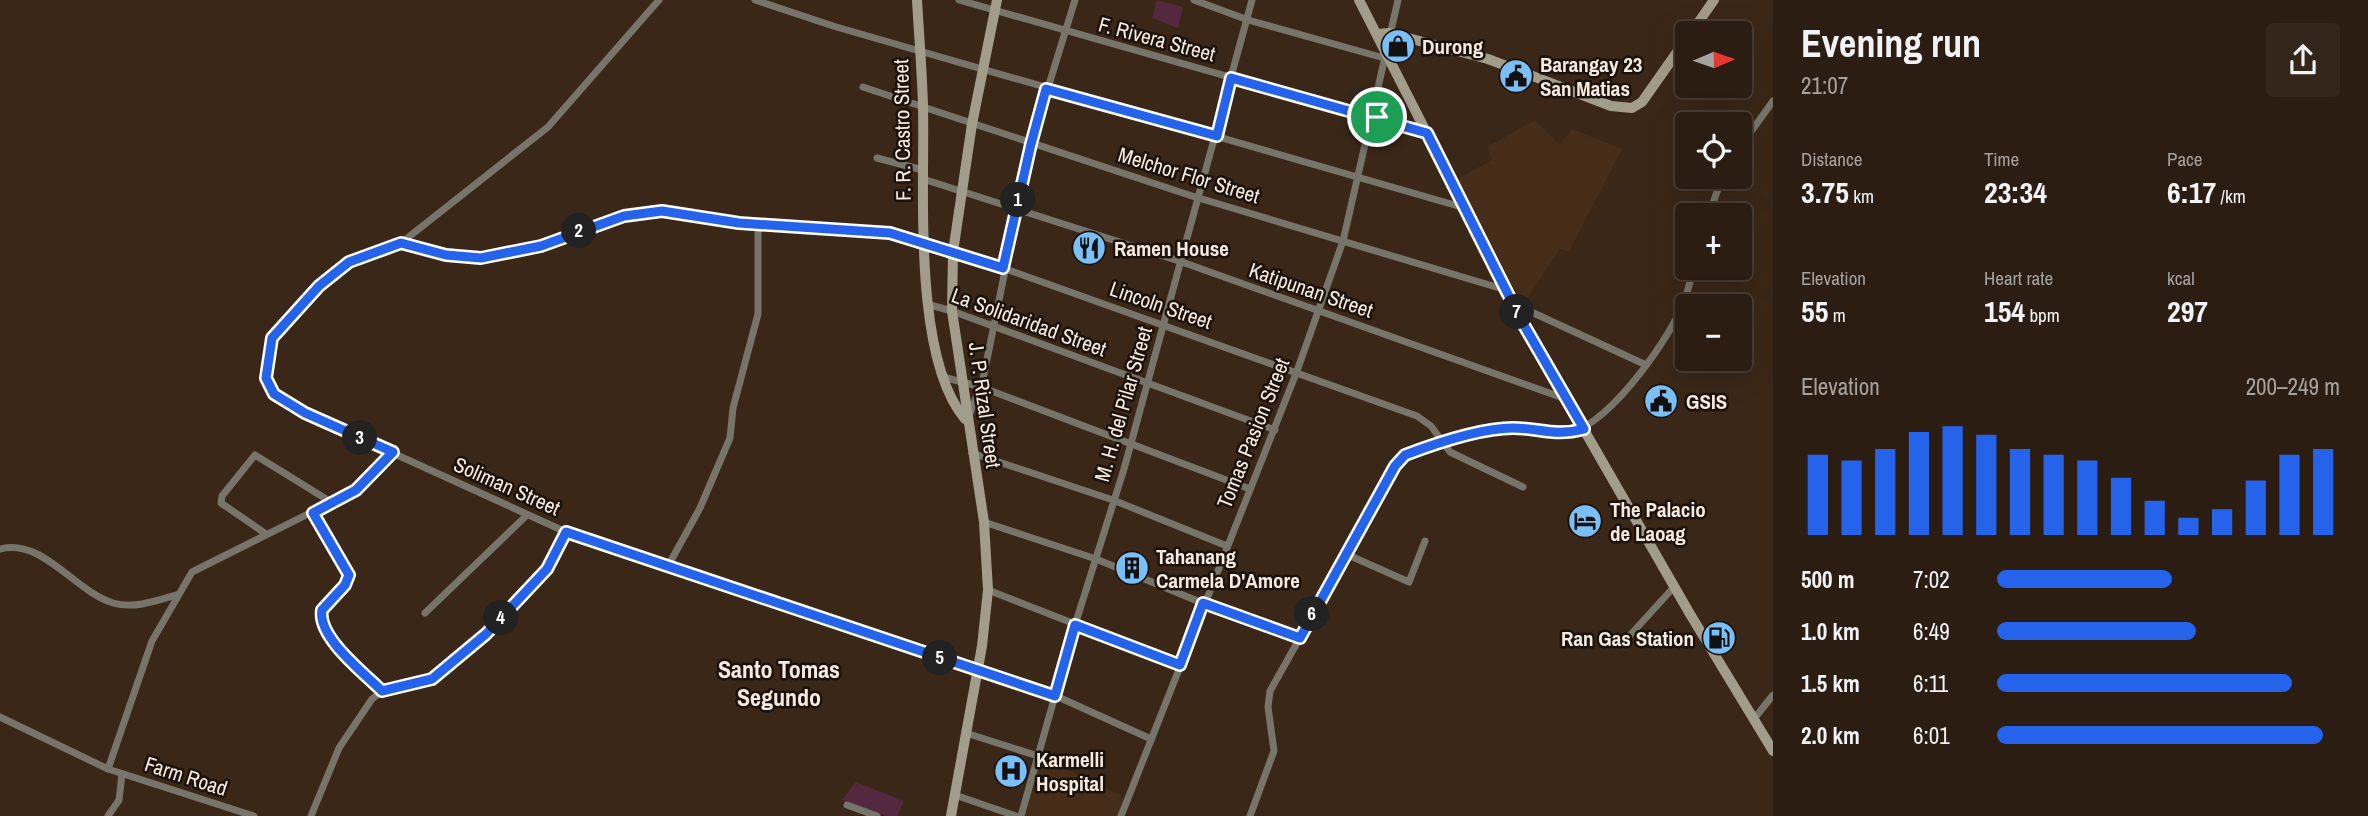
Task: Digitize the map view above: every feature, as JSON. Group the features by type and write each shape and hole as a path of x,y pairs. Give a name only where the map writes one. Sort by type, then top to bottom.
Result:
{"main road":[{"name":"F. R. Castro Street","path":"917,0 923,107 923,243 930,306 943,377 954,404 966,421"},
{"path":"1359,0 1384,33 1385,55 1517,312 1674,587 1773,751"},
{"path":"1699,21 1714,0"},
{"name":"J. P. Rizal Street","path":"951,816 978,669 988,590 984,522 966,421 952,311 953,252 972,124 996,5"},
{"path":"1384,33 1488,59 1619,108 1632,108 1643,102 1675,55"}],"street":[{"path":"401,243 559,116 659,0"},
{"path":"755,0 920,51 983,67 1046,89 1465,208"},
{"name":"F. Rivera Street","path":"959,0 996,5 1065,32 1371,115 1427,133"},
{"path":"966,421 981,387 1003,268 1031,144 1075,0"},
{"path":"1194,0 1248,20 1385,55"},
{"name":"M. H. del Pilar Street","path":"1021,816 1075,625 1148,385 1252,0"},
{"path":"1384,33 1398,0"},
{"name":"Tomas Pasion Street","path":"1121,816 1203,603 1275,430 1343,241 1385,55"},
{"name":"Melchor Flor Street","path":"863,87 1200,198 1506,290"},
{"path":"1752,131 1773,102"},
{"name":"Katipunan Street","path":"877,158 961,190 1182,262 1566,399"},
{"name":"Lincoln Street","path":"401,243 446,255 481,258 516,253 624,216 653,211 758,224 890,233 1003,268 1297,371 1422,418 1450,452 1523,487"},
{"path":"668,566 700,508 730,438 733,408 758,314 758,224"},
{"name":"Soliman Street","path":"401,243 335,271 276,332 270,345 266,378 274,394 305,413 566,532 1055,696 1151,739"},
{"path":"1250,816 1274,751 1268,707 1270,691 1400,460 1405,455 1442,443 1505,428 1562,435 1584,429 1612,404 1644,364 1676,318 1689,280"},
{"name":"La Solidaridad Street","path":"930,306 952,311 1275,430"},
{"path":"1517,312 1525,309 1644,364"},
{"path":"943,377 981,387 1251,489"},
{"path":"108,769 152,641 176,595 192,572 313,513 361,486 393,452"},
{"path":"971,452 1113,500 1227,546"},
{"path":"266,534 221,503 222,496 255,455 331,502"},
{"path":"313,513 349,575 345,585 322,610 321,622 330,640 382,691"},
{"path":"425,612 527,514"},
{"path":"984,522 1096,559 1203,603 1300,638"},
{"path":"311,816 339,748 354,722 382,691 432,679 486,634 547,569 566,532"},
{"path":"1346,554 1409,582 1425,541"},
{"path":"0,549 25,547 111,602 134,605 176,595"},
{"path":"1623,643 1674,587"},
{"path":"988,590 1180,665"},
{"path":"1754,719 1773,695"},
{"name":"Farm Road","path":"0,717 108,769 254,816"},
{"path":"966,733 1038,756"},
{"path":"108,816 119,800 122,774"},
{"path":"955,794 1016,816"},
{"path":"847,805 877,816"}],"shaded area":[{"path":"1157,0 1183,7 1178,28 1152,18"},
{"path":"1535,120 1559,145 1572,129 1622,149 1569,252 1560,249 1523,305 1457,179 1492,160 1487,147"},
{"path":"1042,757 1124,797 1118,816 1024,816"},
{"path":"856,782 904,801 897,816 886,816 842,800"}],"place":[{"name":"Durong","path":"1398,46"},
{"name":"Barangay 23 San Matias","path":"1516,76"},
{"name":"Ramen House","path":"1089,248"},
{"name":"GSIS","path":"1661,401"},
{"name":"The Palacio de Laoag","path":"1585,521"},
{"name":"Tahanang Carmela D'Amore","path":"1132,568"},
{"name":"Ran Gas Station","path":"1719,638"},
{"name":"Karmelli Hospital","path":"1011,771"}],"district":[{"name":"Santo Tomas Segundo","path":"779,683"}],"route":[{"path":"1231,78 1377,117 1427,133 1521,320 1584,429 1562,435 1520,428 1496,429 1405,455 1395,466 1300,638 1203,603 1180,665 1075,625 1055,696 566,532 547,569 522,597 486,634 426,682 382,691 330,640 323,629 320,619 322,610 345,585 349,575 339,553 313,513 356,490 393,452 305,413 274,394 269,389 266,378 270,345 276,332 319,286 349,262 401,243 446,255 466,257 481,258 516,253 624,216 662,211 739,223 890,233 1003,268 1046,89 1217,136 1231,78"}]}
